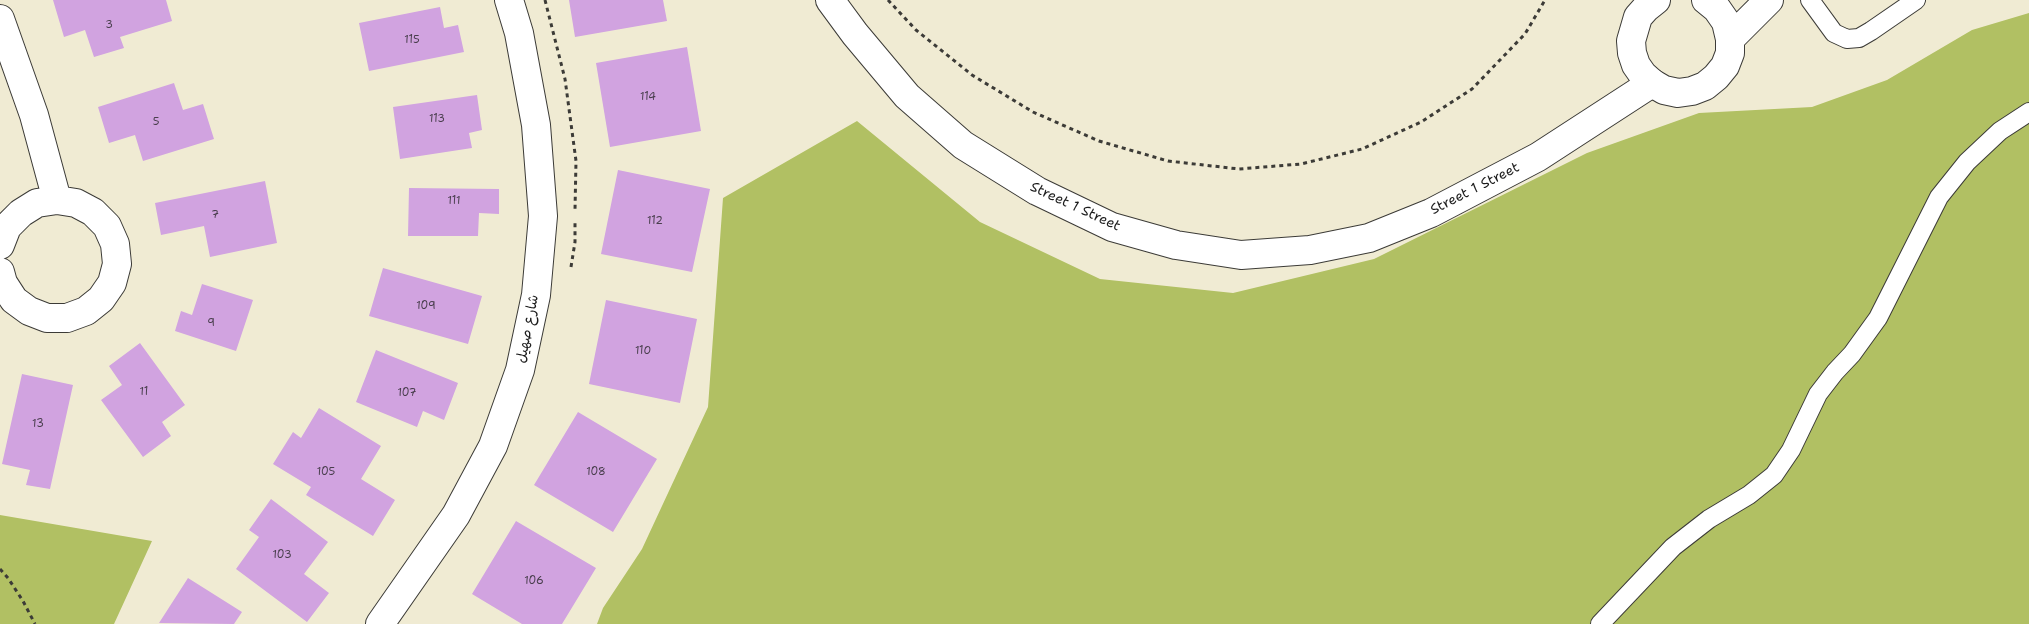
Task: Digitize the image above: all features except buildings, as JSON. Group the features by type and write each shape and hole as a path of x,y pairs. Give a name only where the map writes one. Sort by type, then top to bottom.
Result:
{"street":[{"name":"شارع صهيل","path":"380,624 456,515 493,446 522,361 536,295 543,216 536,124 519,33 509,0"},
{"name":"Street 1 Street","path":"830,0 855,34 907,96 963,145 1037,191 1112,228 1176,245 1241,255 1310,250 1369,238 1431,213 1538,156 1652,83"},
{"path":"1656,0 1638,17 1631,41 1632,53 1636,65 1652,83 1664,90 1678,92 1692,91 1705,86 1725,66 1730,53 1730,39 1726,22 1717,9 1706,0"},
{"path":"1730,39 1768,0"},
{"path":"0,19 34,115 57,200"},
{"path":"0,245 8,227 21,213 37,203 57,200 76,203 94,212 107,226 115,244 117,264 112,283 101,299 86,311 67,318 47,318 29,311 14,300 3,284 0,272"}],"lane":[{"path":"1810,0 1834,34 1847,39 1859,38 1916,0"},
{"path":"1600,624 1673,547 1709,518 1748,495 1774,475 1791,450 1818,394 1834,372 1852,354 1878,318 1939,197 1967,162 2000,131 2029,112"}],"path":[{"path":"888,0 916,30 972,75 1033,112 1099,141 1159,158 1239,169 1301,164 1362,149 1420,122 1472,89 1525,34 1545,0"},
{"path":"0,569 24,601 35,624"}],"green space":[{"path":"2029,13 2029,624 597,624 603,608 642,549 708,407 723,198 857,121 980,222 1100,279 1233,293 1374,259 1587,153 1699,113 1812,107 1887,80 1972,30"},
{"path":"0,515 152,541 114,624 0,624"}]}
